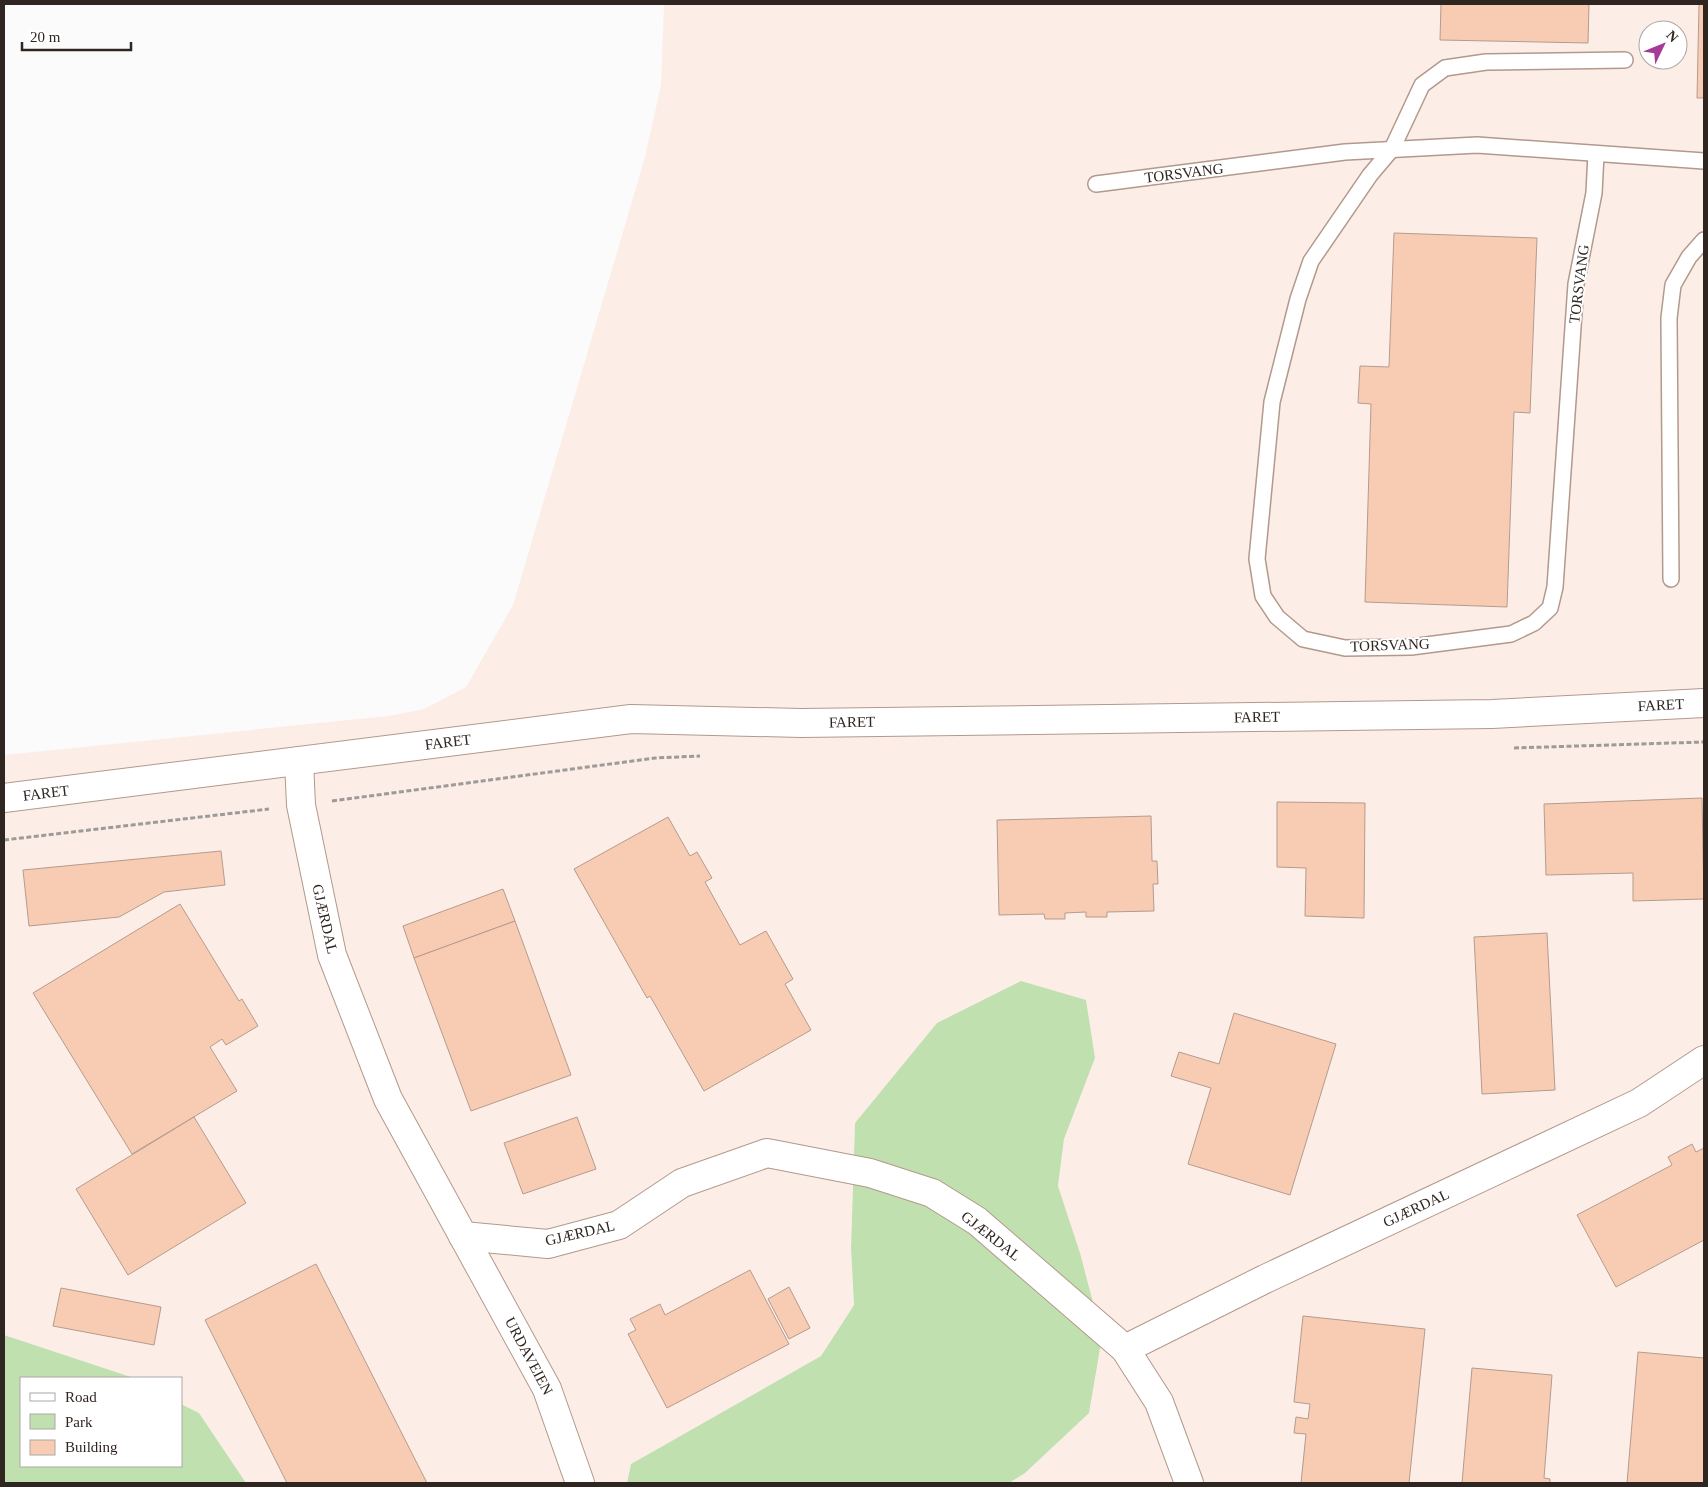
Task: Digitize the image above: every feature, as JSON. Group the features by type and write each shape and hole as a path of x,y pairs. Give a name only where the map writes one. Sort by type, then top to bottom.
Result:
{"street":[{"name":"FARET","path":"4,798 631,719 801,723 1492,714 1704,703"},
{"name":"GJÆRDAL","path":"300,761 301,806 336,964 388,1099 463,1236 548,1244 619,1225 682,1182 767,1153 870,1173 932,1193 977,1221 1125,1350 1159,1402 1189,1483"},
{"name":"GJÆRDAL","path":"1125,1350 1264,1279 1638,1103 1704,1060"},
{"name":"URDAVEIEN","path":"463,1236 548,1389 580,1483"}],"lane":[{"name":"TORSVANG","path":"1596,154 1594,193 1576,284 1555,587 1550,608 1534,623 1511,634 1411,647 1346,648 1303,639 1277,617 1263,596 1258,559 1260,516 1272,402 1298,299 1311,262 1370,174 1392,149 1422,85 1445,68 1486,62 1625,60"},
{"name":"TORSVANG","path":"1096,184 1345,152 1477,145 1704,162"},
{"path":"1671,579 1669,318 1674,285 1689,258 1704,240"}],"path":[{"path":"4,840 301,806 518,777"}],"shaded area":[{"path":"664,4 1704,4 1704,1483 1009,1483 1025,1473 1080,1253 1058,1187 1064,1139 1095,1058 855,1123 851,1248 854,1305 821,1356 631,1464 627,1483 246,1483 199,1413 182,1404 182,1377 131,1377 4,1335 4,755 388,716 424,709 466,687 513,605 645,157 661,85"}],"green space":[{"path":"1021,981 1086,1000 1095,1058 1064,1139 1058,1186 1080,1253 1102,1337 1089,1413 1025,1473 1009,1483 627,1483 631,1464 821,1356 854,1305 851,1248 855,1123 937,1023"},
{"path":"4,1335 131,1377 20,1377 20,1467 182,1467 182,1404 199,1413 246,1483 4,1483"}],"building":[{"path":"1441,4 1589,4 1588,43 1440,40"},
{"path":"1699,4 1704,4 1704,98 1697,98"},
{"path":"1394,233 1537,238 1530,413 1514,412 1507,607 1365,602 1371,404 1358,403 1360,366 1389,367"},
{"path":"1702,798 1704,899 1633,901 1633,873 1546,875 1544,804"},
{"path":"1277,802 1365,803 1364,918 1305,916 1306,868 1277,867"},
{"path":"1151,816 1152,861 1157,861 1158,884 1153,884 1154,911 1107,912 1107,917 1086,917 1086,912 1065,913 1065,919 1045,919 1044,914 999,915 997,820"},
{"path":"668,817 690,856 697,852 712,878 705,882 740,945 766,931 793,979 785,984 811,1030 704,1091 650,996 647,998 574,869"},
{"path":"221,851 225,885 164,892 119,917 29,926 23,870"},
{"path":"503,889 515,921 414,958 403,926"},
{"path":"180,904 239,1001 242,999 258,1026 226,1045 222,1039 210,1047 237,1091 132,1154 33,993"},
{"path":"515,921 571,1075 471,1111 414,958"},
{"path":"1547,933 1555,1090 1482,1094 1474,937"},
{"path":"1234,1013 1336,1044 1290,1195 1188,1164 1211,1088 1171,1076 1179,1052 1219,1064"},
{"path":"194,1117 246,1203 128,1275 76,1189"},
{"path":"577,1117 596,1169 523,1194 504,1143"},
{"path":"1692,1144 1696,1152 1704,1148 1704,1240 1616,1287 1577,1215 1672,1165 1668,1157"},
{"path":"316,1264 427,1483 287,1483 205,1320"},
{"path":"750,1270 789,1344 667,1408 628,1334 636,1330 630,1319 660,1304 665,1315"},
{"path":"789,1287 810,1328 789,1339 768,1299"},
{"path":"61,1288 161,1307 154,1345 53,1326"},
{"path":"1303,1316 1425,1329 1409,1483 1301,1483 1306,1434 1294,1433 1296,1417 1308,1419 1310,1404 1294,1402"},
{"path":"1638,1352 1704,1358 1704,1483 1627,1483"},
{"path":"1472,1368 1552,1375 1544,1478 1550,1479 1550,1483 1462,1483"}]}
